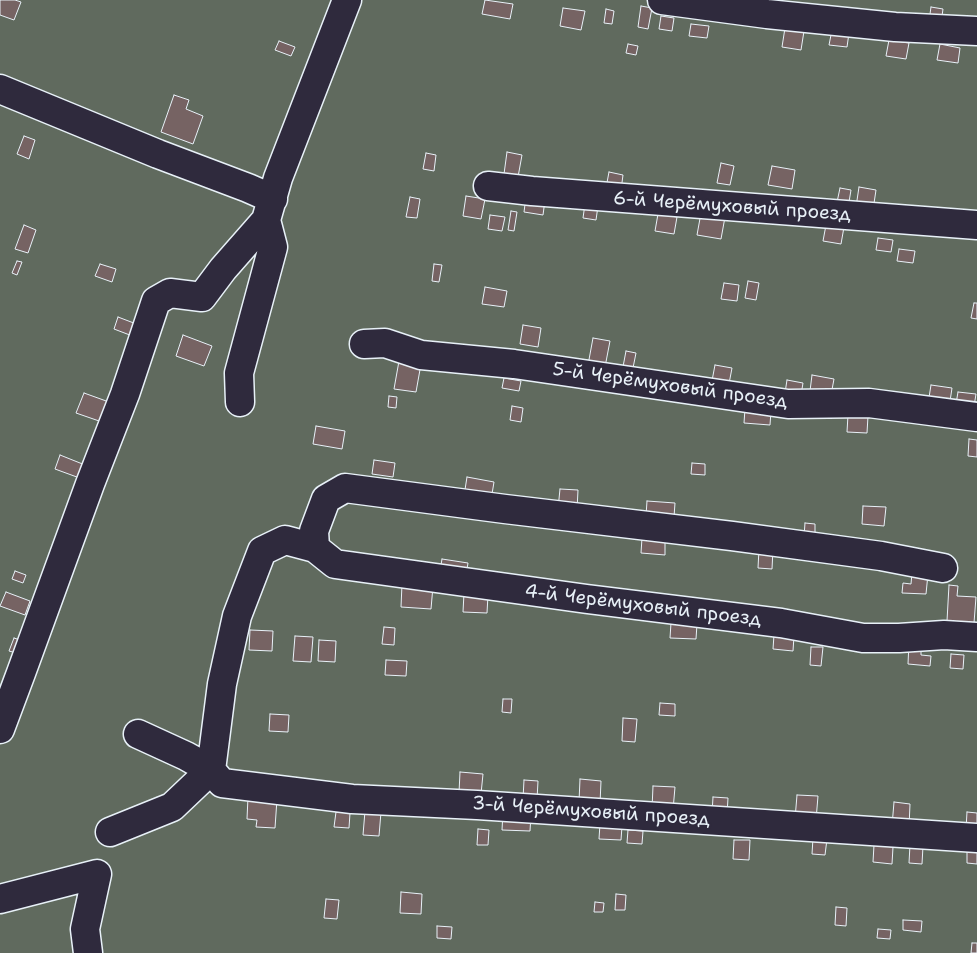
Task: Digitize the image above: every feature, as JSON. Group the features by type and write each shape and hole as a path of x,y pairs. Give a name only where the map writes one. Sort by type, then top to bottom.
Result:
{"lane":[{"path":"240,402 239,373 273,247 270,209 278,178 347,0"},
{"path":"662,0 767,14 895,27 977,31"},
{"path":"0,89 158,154 270,209"},
{"name":"6-й Черёмуховый проезд","path":"488,186 532,192 977,225"},
{"path":"0,728 125,394 156,301 170,293 202,298 270,209"},
{"name":"5-й Черёмуховый проезд","path":"364,344 385,343 421,355 514,364 788,404 869,403 977,416"},
{"path":"110,832 172,807 211,770 222,684 237,616 262,551 285,540 315,548 314,531 326,499 345,488 732,536 881,556 943,568"},
{"name":"4-й Черёмуховый проезд","path":"315,548 335,564 587,599 781,623 862,638 944,635 977,637"},
{"name":"3-й Черёмуховый проезд","path":"138,734 211,770 222,783 352,799 477,805 977,838"},
{"path":"0,899 97,874 85,929 88,953"}],"green space":[{"path":"0,0 977,0 977,953 0,953"}],"building":[{"path":"0,0 21,2 14,20 0,15"},
{"path":"485,0 513,4 510,19 482,14"},
{"path":"641,6 652,8 648,29 638,27"},
{"path":"931,7 943,9 941,23 929,21"},
{"path":"563,8 585,11 581,30 560,26"},
{"path":"606,9 614,11 612,24 604,23"},
{"path":"661,16 674,18 672,31 659,29"},
{"path":"691,24 709,26 707,38 689,36"},
{"path":"785,28 804,31 801,50 782,47"},
{"path":"832,30 849,33 847,47 829,45"},
{"path":"889,40 909,43 906,59 886,56"},
{"path":"279,41 295,47 291,56 275,50"},
{"path":"628,44 638,46 636,55 626,53"},
{"path":"940,44 960,48 958,63 937,60"},
{"path":"174,95 189,100 186,109 203,116 193,144 161,132"},
{"path":"24,136 35,140 29,159 17,154"},
{"path":"507,152 522,155 518,177 504,174"},
{"path":"426,153 436,155 434,171 423,169"},
{"path":"721,163 734,166 730,185 717,183"},
{"path":"772,166 795,170 792,189 768,185"},
{"path":"609,172 623,175 621,190 606,188"},
{"path":"859,187 876,190 873,210 856,207"},
{"path":"840,188 851,190 848,208 836,207"},
{"path":"466,196 485,199 481,219 463,216"},
{"path":"410,197 420,199 417,218 406,217"},
{"path":"526,197 545,200 543,215 524,212"},
{"path":"585,204 598,206 596,220 583,218"},
{"path":"511,211 517,212 514,231 508,230"},
{"path":"701,213 725,217 721,239 697,235"},
{"path":"658,214 677,217 674,234 655,231"},
{"path":"490,215 505,217 502,231 488,229"},
{"path":"24,225 36,230 28,253 15,249"},
{"path":"826,225 844,227 841,244 823,241"},
{"path":"878,238 893,240 891,252 876,250"},
{"path":"899,249 915,251 913,263 897,261"},
{"path":"17,261 22,262 17,275 12,273"},
{"path":"100,264 116,269 112,282 95,276"},
{"path":"434,264 442,265 439,282 432,281"},
{"path":"748,281 759,283 756,300 745,298"},
{"path":"724,283 739,285 737,301 721,299"},
{"path":"485,287 507,291 504,307 482,304"},
{"path":"974,303 977,303 977,319 971,318"},
{"path":"118,317 139,325 135,337 114,329"},
{"path":"523,325 541,328 538,347 520,344"},
{"path":"183,335 212,346 204,366 176,356"},
{"path":"593,338 610,341 605,367 588,365"},
{"path":"626,351 636,353 632,373 622,372"},
{"path":"399,361 421,364 416,392 394,389"},
{"path":"715,365 732,368 728,389 711,386"},
{"path":"812,375 834,379 831,395 810,391"},
{"path":"504,378 521,381 519,391 502,388"},
{"path":"787,380 803,383 801,395 785,393"},
{"path":"931,385 952,388 949,408 928,404"},
{"path":"958,392 976,394 973,413 955,410"},
{"path":"84,393 109,402 102,422 76,413"},
{"path":"389,396 397,397 396,408 388,407"},
{"path":"512,406 523,408 521,422 510,420"},
{"path":"745,409 771,411 770,425 744,423"},
{"path":"848,415 868,416 867,433 847,432"},
{"path":"316,426 345,431 342,449 313,444"},
{"path":"969,439 977,440 977,457 968,456"},
{"path":"60,455 90,467 85,480 55,469"},
{"path":"374,460 395,463 393,477 372,474"},
{"path":"692,463 705,464 705,475 691,474"},
{"path":"467,477 494,482 491,500 464,496"},
{"path":"560,489 578,490 577,510 558,509"},
{"path":"647,501 675,503 674,517 646,516"},
{"path":"863,506 886,507 884,526 862,524"},
{"path":"805,523 815,524 815,537 804,537"},
{"path":"642,538 665,539 665,555 641,553"},
{"path":"759,549 773,549 772,569 758,568"},
{"path":"442,559 468,563 466,575 440,571"},
{"path":"15,571 26,575 23,583 12,579"},
{"path":"912,573 928,574 926,594 902,593 903,583 911,584"},
{"path":"402,584 433,586 431,609 401,607"},
{"path":"949,585 958,586 957,596 976,597 974,623 947,621"},
{"path":"6,592 30,601 25,615 0,606"},
{"path":"464,593 488,595 487,613 463,612"},
{"path":"671,623 697,624 696,639 670,638"},
{"path":"384,627 395,628 394,645 382,644"},
{"path":"250,630 273,631 272,651 249,650"},
{"path":"774,635 794,636 793,651 773,649"},
{"path":"295,636 313,637 311,662 293,661"},
{"path":"14,638 20,640 16,653 9,651"},
{"path":"319,640 336,641 335,662 318,661"},
{"path":"909,642 921,643 921,655 931,656 930,666 908,664"},
{"path":"811,647 823,647 821,666 810,665"},
{"path":"951,654 964,655 963,669 950,668"},
{"path":"386,660 407,661 406,676 385,675"},
{"path":"503,699 512,699 511,713 502,712"},
{"path":"660,703 675,704 675,716 659,715"},
{"path":"270,714 289,715 288,732 269,731"},
{"path":"623,718 637,719 635,742 622,741"},
{"path":"460,772 483,774 481,794 459,793"},
{"path":"580,779 601,781 600,804 579,802"},
{"path":"524,780 538,781 537,800 523,799"},
{"path":"653,786 675,787 673,810 652,809"},
{"path":"797,795 818,796 816,820 795,819"},
{"path":"248,797 277,799 275,828 256,827 257,820 247,819"},
{"path":"713,797 728,798 727,815 712,814"},
{"path":"894,802 910,804 909,827 892,826"},
{"path":"365,811 381,812 379,836 363,835"},
{"path":"336,812 350,813 349,828 334,827"},
{"path":"503,812 531,814 530,831 502,830"},
{"path":"967,812 977,813 977,830 966,829"},
{"path":"600,824 622,826 621,840 599,839"},
{"path":"478,829 489,830 488,845 477,845"},
{"path":"628,830 643,831 642,844 627,843"},
{"path":"813,838 827,839 825,855 812,854"},
{"path":"734,840 750,840 749,860 733,859"},
{"path":"874,845 893,847 892,864 873,862"},
{"path":"910,845 923,846 922,864 909,863"},
{"path":"967,849 977,850 977,864 967,863"},
{"path":"401,892 422,894 421,914 400,913"},
{"path":"616,894 626,895 625,910 615,910"},
{"path":"326,899 339,900 337,919 324,918"},
{"path":"595,902 604,903 603,912 594,912"},
{"path":"836,907 847,908 846,926 835,925"},
{"path":"903,920 922,921 921,932 903,930"},
{"path":"437,926 452,927 451,939 437,938"},
{"path":"878,929 891,930 890,939 877,938"},
{"path":"972,943 977,943 977,953 971,953"}]}
